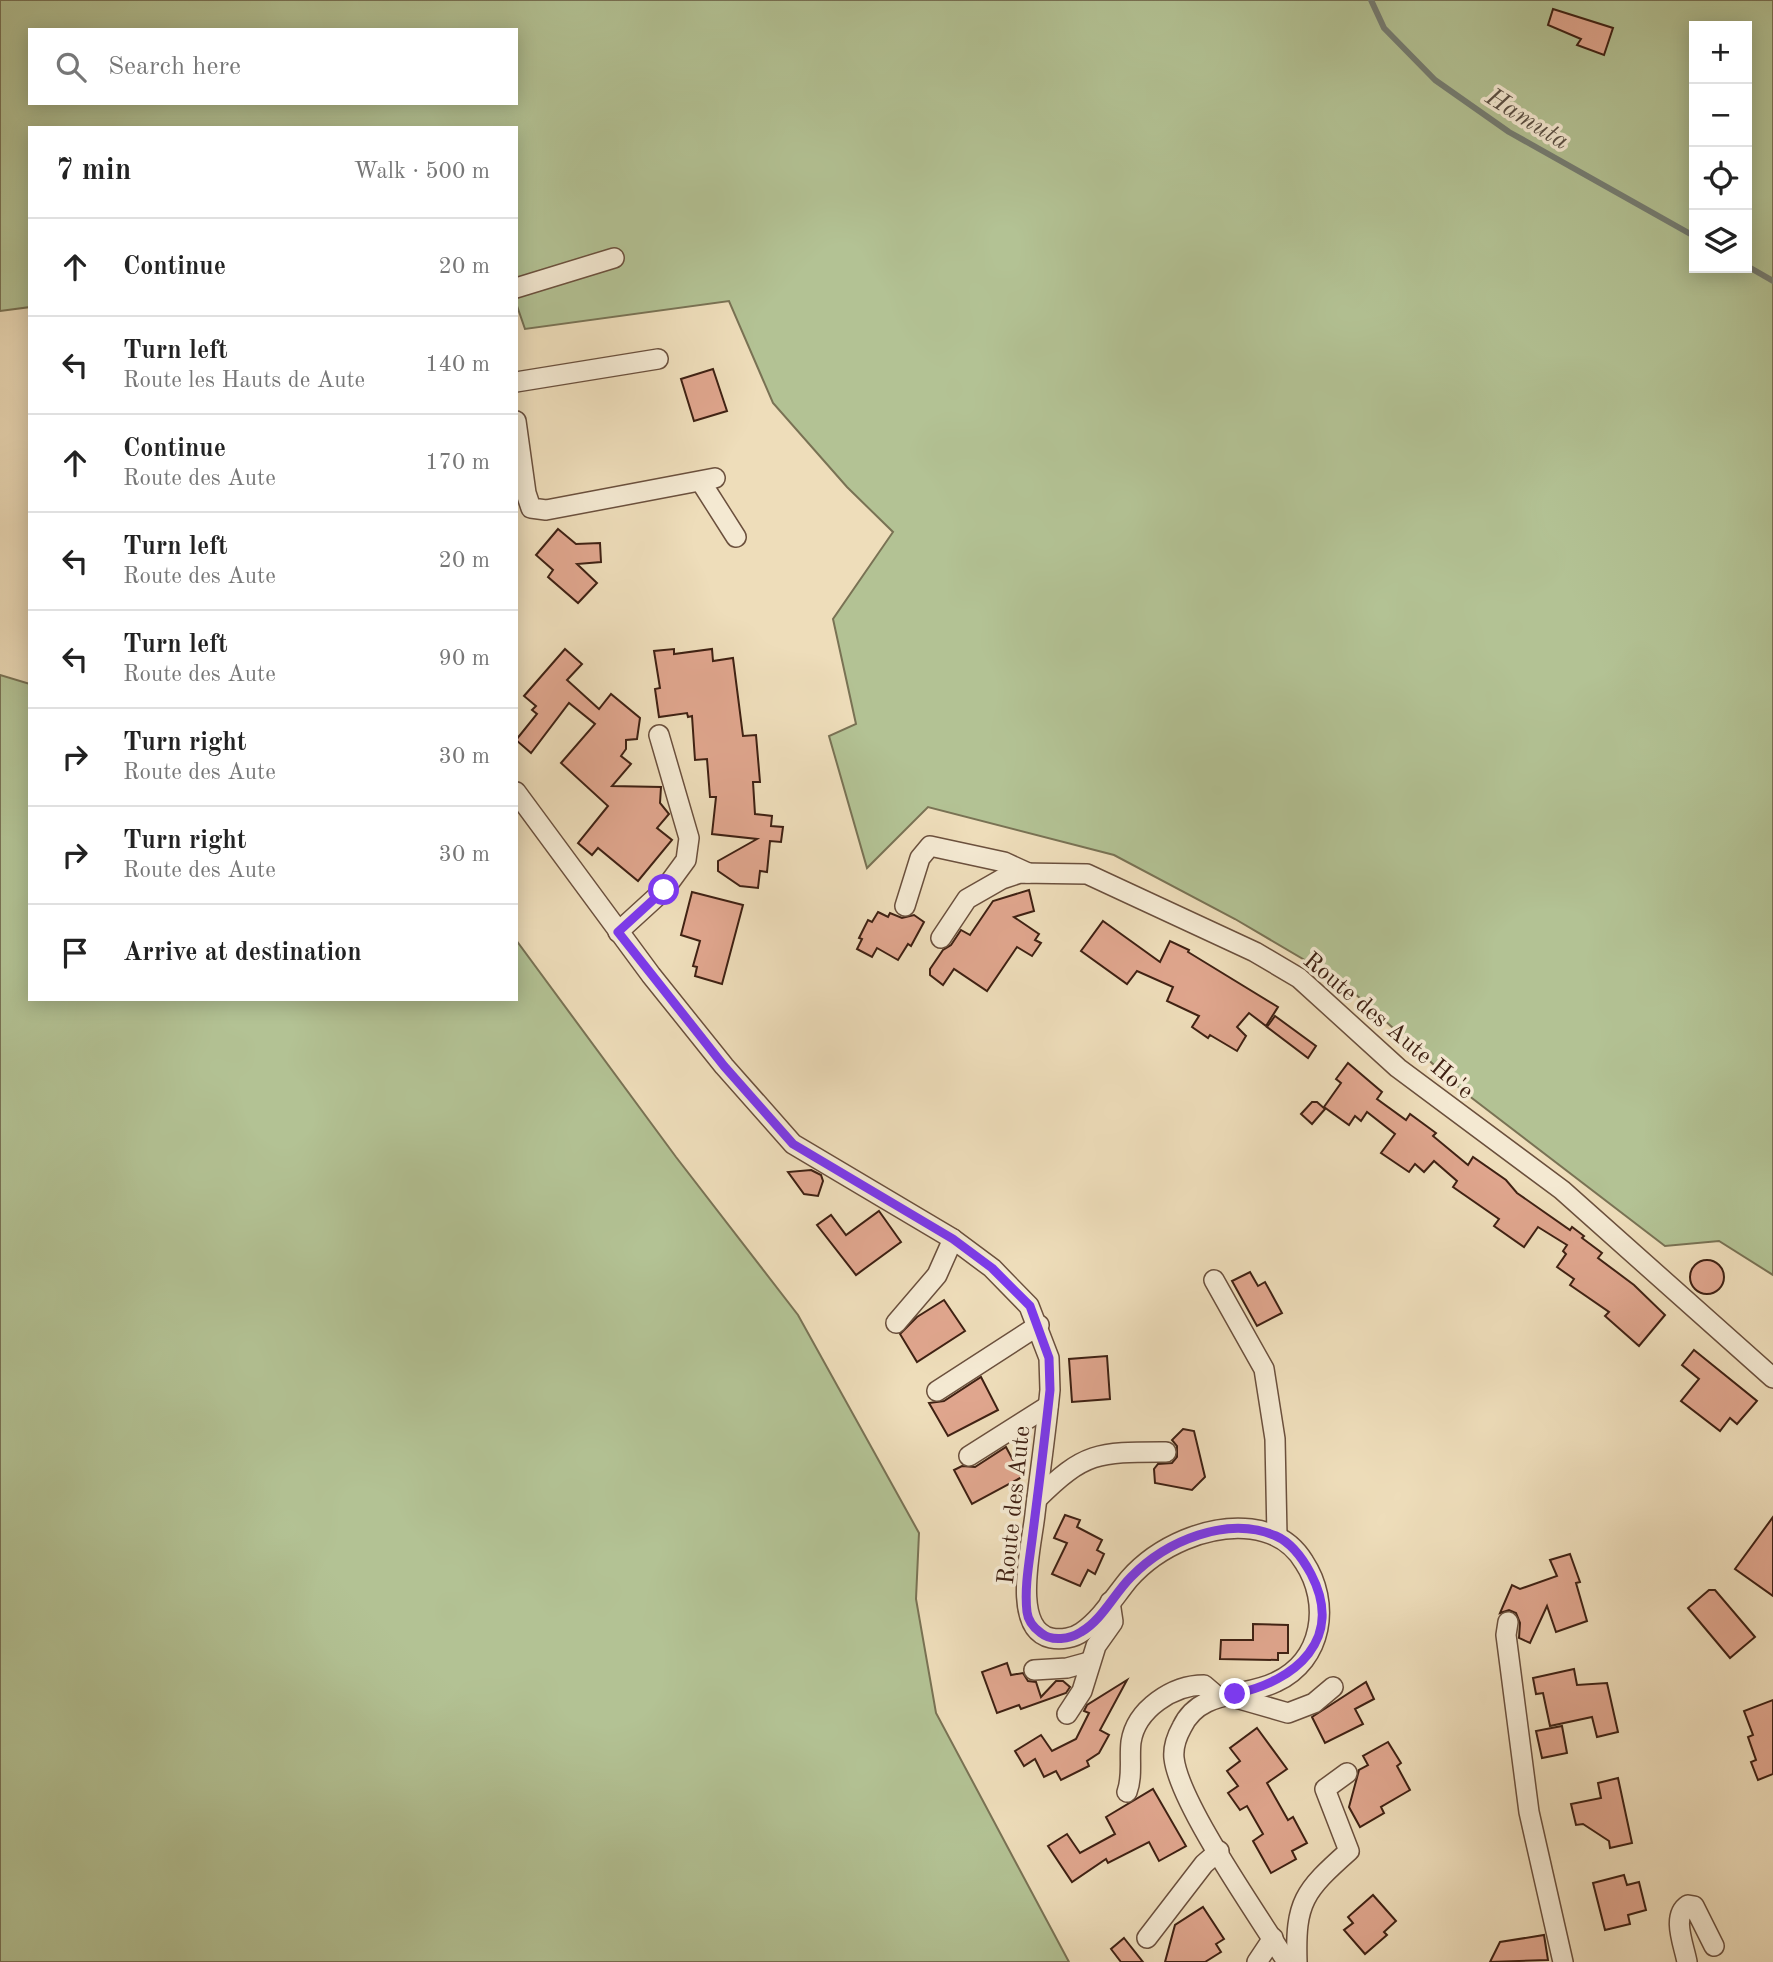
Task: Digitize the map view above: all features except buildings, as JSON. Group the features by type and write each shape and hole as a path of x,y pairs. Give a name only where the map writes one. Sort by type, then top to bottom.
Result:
{"street":[{"path":"518,287 614,258"},
{"path":"518,382 658,359"},
{"path":"519,454 531,508 546,510 708,480 736,537"},
{"path":"618,932 664,890 686,860 689,838 659,735"},
{"name":"Route des Aute","path":"518,795 618,932 724,1066 793,1144 953,1239 992,1268 1030,1306 1049,1358 1048,1406 1028,1580 1027,1614 1032,1625 1044,1636 1070,1637 1082,1632 1132,1575 1170,1548 1196,1536 1240,1528 1265,1531 1284,1539 1304,1560 1317,1585 1321,1611 1319,1631 1310,1651 1294,1671 1277,1682 1223,1696 1195,1708 1184,1721 1177,1736 1174,1756 1184,1788 1287,1962"},
{"path":"905,906 920,858 930,846 1004,862 1030,874"},
{"name":"Route des Aute Ho'e","path":"941,938 967,899 981,889 1020,873 1087,874 1255,952 1299,978 1398,1068 1588,1212 1773,1378"},
{"path":"896,1322 937,1275 953,1239"},
{"path":"1214,1280 1264,1369 1275,1439 1277,1536"},
{"path":"937,1391 1039,1325"},
{"path":"969,1456 1048,1406"},
{"path":"1037,1499 1066,1470 1081,1461 1100,1455 1166,1452"},
{"path":"1067,1714 1082,1691 1089,1662 1112,1622 1110,1602"},
{"path":"1508,1622 1506,1634 1530,1812 1563,1962"},
{"path":"1034,1671 1067,1668 1089,1662"},
{"path":"1127,1792 1131,1741 1140,1720 1154,1704 1189,1685 1204,1685 1223,1696 1288,1713 1314,1703 1333,1687"},
{"path":"1297,1962 1299,1910 1308,1891 1349,1851 1325,1789 1347,1773"},
{"path":"1147,1938 1204,1864 1219,1851"},
{"path":"1686,1962 1679,1920 1682,1909 1688,1905 1694,1906 1703,1919 1714,1946"},
{"path":"1257,1962 1273,1938"}],"green space":[{"path":"0,0 1773,0 1773,1275 1719,1241 1665,1246 1464,1092 1342,982 1235,919 1114,855 928,807 867,868 829,736 856,724 833,619 893,532 847,487 773,403 729,301 525,329 518,309 518,126 28,126 28,307 0,311"},
{"path":"0,675 28,683 28,1001 518,1001 518,943 676,1157 798,1315 919,1533 916,1599 936,1713 1069,1962 0,1962"}],"waterway":[{"name":"Hamuta","path":"1371,0 1384,28 1435,80 1509,132 1689,233"},
{"name":"Hamuta","path":"1752,269 1773,281"}],"route":[{"path":"664,890 618,932 724,1066 793,1144 953,1239 992,1268 1030,1306 1040,1327 1049,1358 1050,1390 1028,1580 1027,1614 1032,1625 1044,1636 1058,1639 1082,1632 1132,1575 1170,1548 1217,1530 1240,1528 1265,1531 1284,1539 1304,1560 1317,1585 1321,1611 1319,1631 1310,1651 1294,1671 1277,1682 1235,1694"}]}
